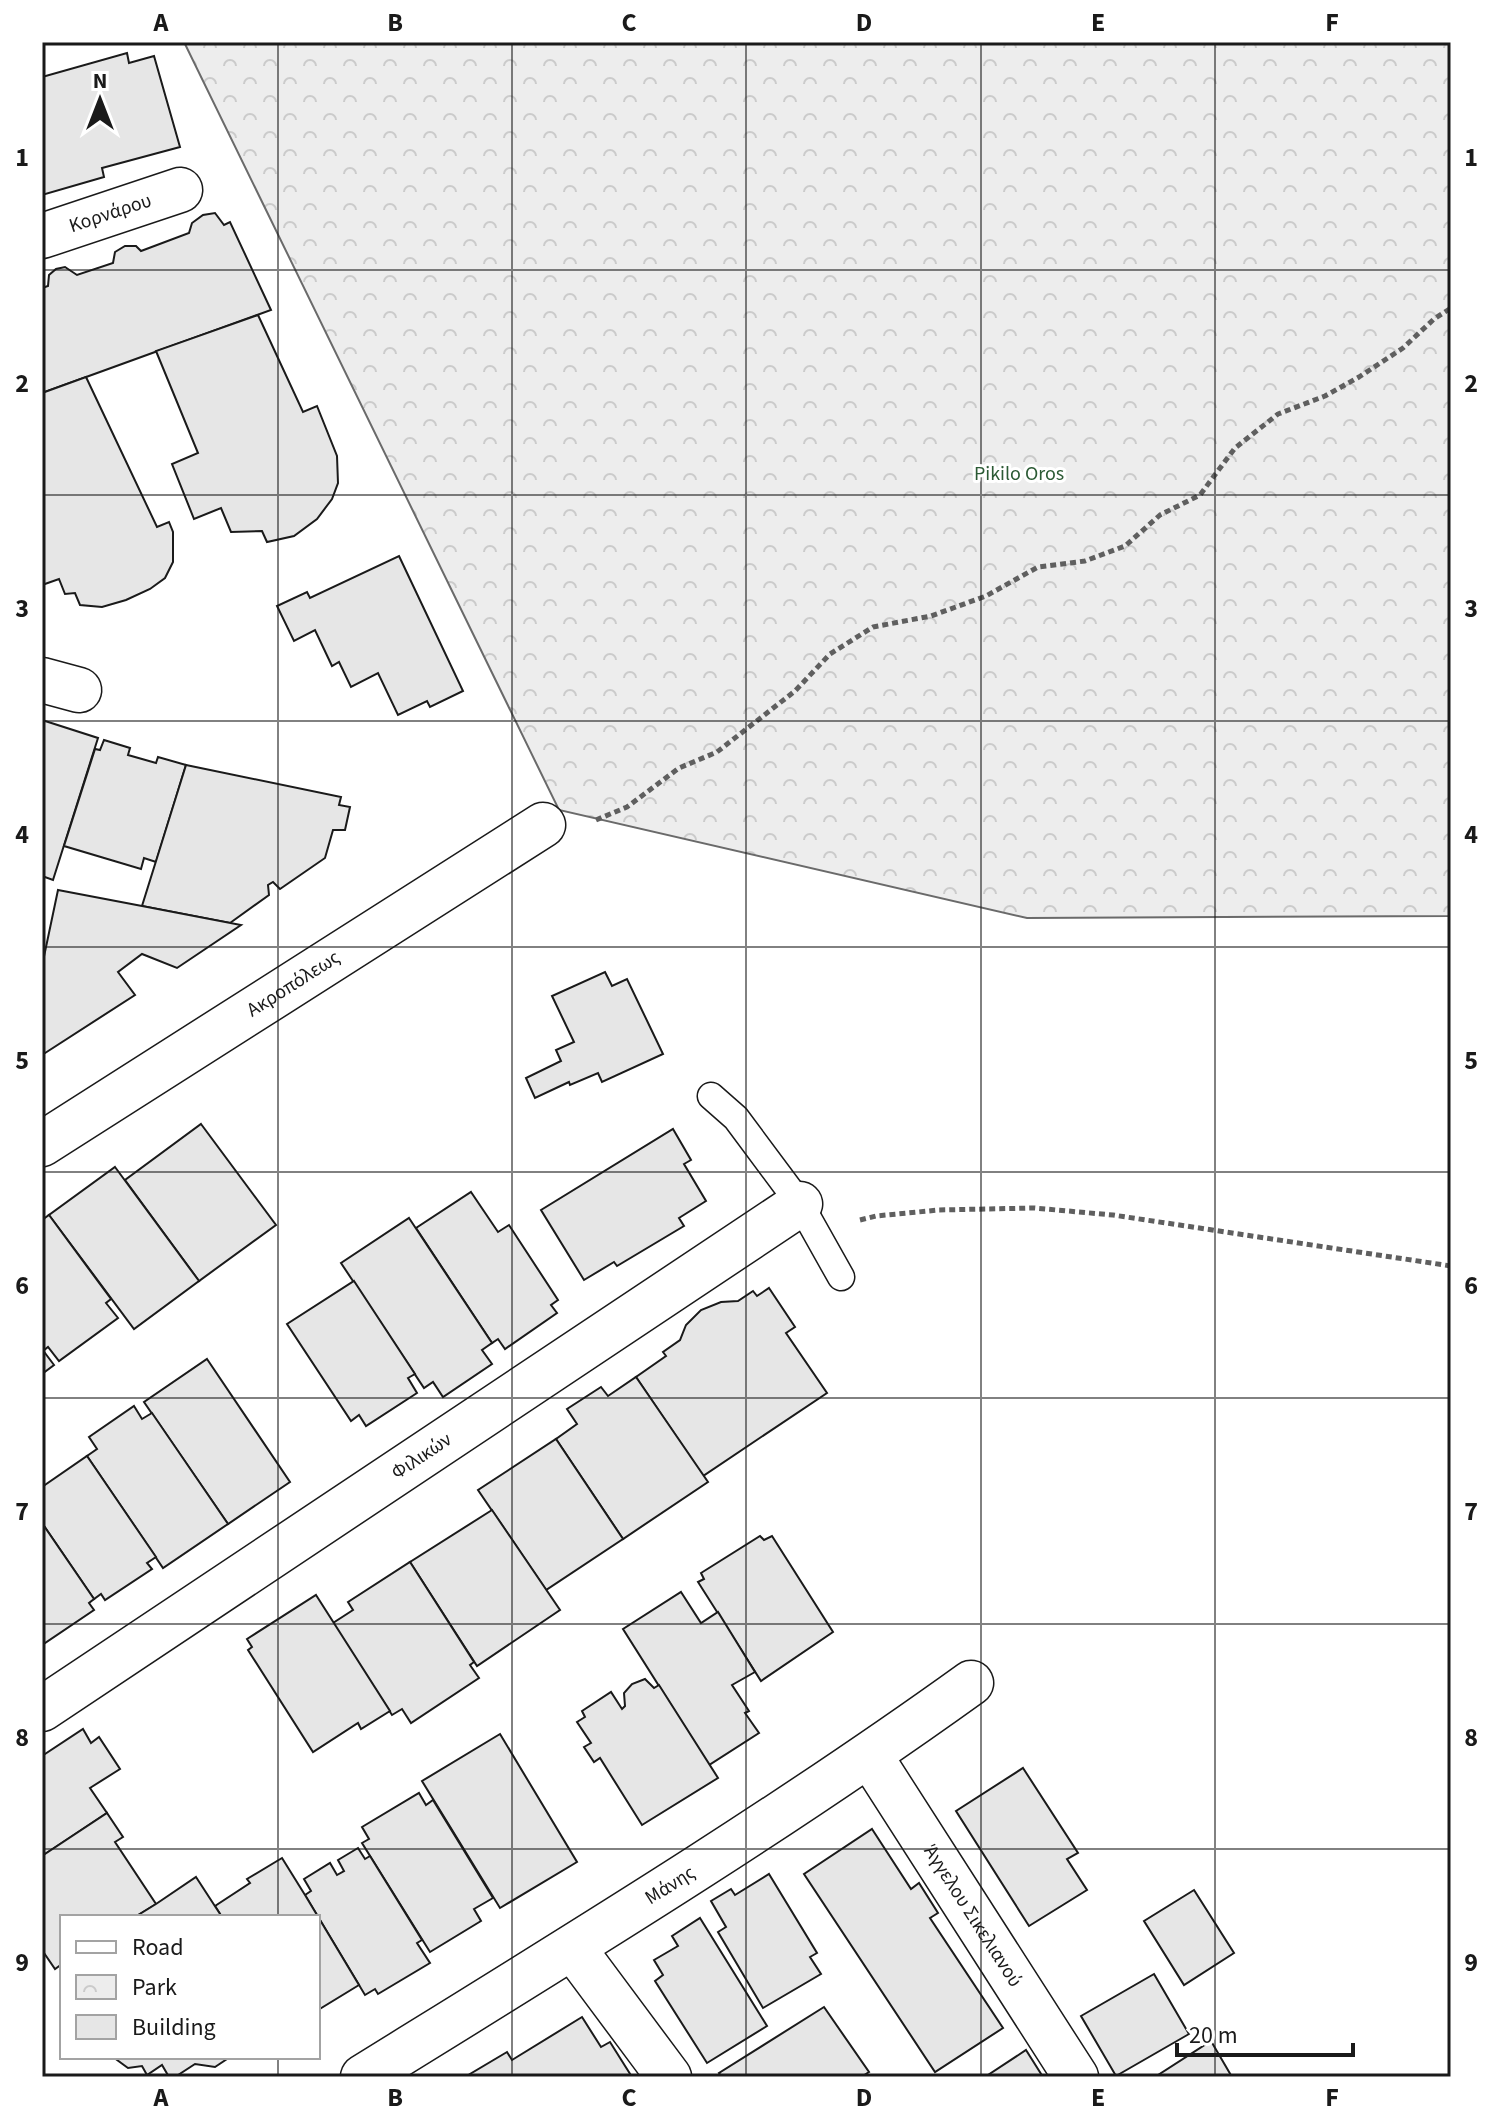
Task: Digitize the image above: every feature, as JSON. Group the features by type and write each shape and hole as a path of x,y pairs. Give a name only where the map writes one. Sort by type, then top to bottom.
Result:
{"street":[{"name":"Κορνάρου","path":"42,236 180,190"},
{"name":"Ακροπόλεως","path":"42,1144 543,825"},
{"name":"Φιλικών","path":"42,1709 808,1218"},
{"name":"Μάνης","path":"363,2077 573,1948 870,1756 971,1683"},
{"name":"Άγγελου Σικελιανού","path":"870,1756 1076,2077"},
{"path":"573,1948 669,2077"}],"lane":[{"path":"711,1096 736,1118 808,1218 841,1277"}],"path":[{"path":"543,825 589,823 627,807 679,768 717,752 795,691 830,654 873,627 931,616 986,596 1038,567 1085,561 1125,546 1160,515 1200,495 1235,448 1278,414 1325,396 1359,377 1403,348 1434,319 1451,308"},
{"path":"808,1218 954,1209 1034,1208 1113,1215 1451,1266"}],"green space":[{"name":"Pikilo Oros","path":"184,42 1451,42 1451,916 1027,918 559,810"}],"building":[{"path":"127,53 129,63 154,56 180,147 102,168 104,177 42,195 42,77"},
{"path":"215,213 224,225 230,222 271,310 42,393 42,288 48,286 49,275 65,267 77,275 113,263 115,252 125,246 136,246 141,251 189,233 192,223 203,215"},
{"path":"258,315 303,412 317,406 337,456 338,483 332,499 317,519 294,536 267,542 262,531 231,532 221,508 194,519 172,464 198,453 156,351"},
{"path":"86,377 157,527 169,522 173,532 173,562 165,578 150,589 102,607 80,605 75,593 65,594 59,579 42,585 42,393"},
{"path":"399,556 463,691 430,707 427,701 398,715 378,673 351,687 339,662 332,666 315,630 294,641 277,606 307,592 310,598"},
{"path":"42,720 98,738 53,880 42,876"},
{"path":"104,740 130,748 128,755 156,763 158,757 186,765 156,862 144,858 141,869 64,846 95,749 100,750"},
{"path":"186,765 341,797 339,805 350,807 345,830 333,830 325,858 280,889 273,882 268,885 269,895 230,923 142,906"},
{"path":"58,890 241,925 177,968 142,954 118,972 135,995 42,1055 42,966"},
{"path":"605,972 612,986 627,979 663,1054 602,1082 598,1073 535,1098 526,1078 561,1061 556,1050 574,1042 552,996"},
{"path":"201,1124 276,1225 199,1281 125,1180"},
{"path":"673,1129 691,1160 684,1164 706,1201 679,1218 684,1226 617,1266 614,1262 584,1280 541,1210"},
{"path":"115,1167 199,1281 134,1329 49,1215"},
{"path":"471,1192 498,1232 509,1225 558,1300 551,1305 557,1313 505,1349 498,1339 492,1343 416,1228"},
{"path":"49,1215 111,1299 106,1303 118,1318 59,1361 48,1347 42,1349 42,1220"},
{"path":"409,1218 492,1343 482,1350 492,1364 443,1397 433,1382 424,1388 341,1263"},
{"path":"354,1281 415,1374 408,1378 417,1393 366,1426 359,1415 351,1421 287,1324"},
{"path":"769,1288 795,1327 786,1333 827,1393 703,1476 636,1377 666,1356 663,1352 680,1340 686,1325 701,1310 721,1302 738,1301 753,1291 757,1296"},
{"path":"42,1349 54,1365 42,1374"},
{"path":"207,1359 290,1482 228,1524 144,1402"},
{"path":"636,1377 708,1482 623,1539 556,1439 577,1424 567,1409 601,1387 608,1396"},
{"path":"134,1406 142,1419 152,1413 228,1524 163,1568 87,1456 97,1449 89,1437"},
{"path":"556,1439 623,1539 546,1590 478,1490"},
{"path":"87,1456 156,1557 147,1563 152,1569 105,1600 101,1594 94,1599 42,1523 42,1487"},
{"path":"492,1510 560,1610 477,1666 410,1562"},
{"path":"42,1523 94,1599 89,1603 94,1610 42,1645"},
{"path":"760,1536 764,1540 772,1536 833,1632 761,1681 698,1582 704,1579 701,1573"},
{"path":"410,1562 474,1662 470,1665 479,1678 411,1723 402,1709 392,1715 333,1623 353,1610 348,1602"},
{"path":"681,1592 701,1623 718,1612 755,1672 732,1685 759,1733 709,1765 623,1629"},
{"path":"316,1595 390,1711 361,1729 358,1723 313,1752 248,1650 252,1647 247,1639"},
{"path":"645,1679 654,1688 659,1685 718,1778 642,1825 600,1758 594,1762 584,1747 591,1743 577,1722 585,1717 582,1711 611,1692 622,1709 625,1706 624,1693 632,1684"},
{"path":"83,1729 91,1743 99,1737 120,1769 90,1788 107,1813 42,1856 42,1756"},
{"path":"500,1734 577,1862 500,1908 422,1781"},
{"path":"1023,1768 1078,1853 1067,1859 1087,1890 1029,1926 956,1811"},
{"path":"419,1793 426,1805 433,1800 493,1898 474,1909 481,1921 430,1952 362,1843 369,1839 362,1827"},
{"path":"107,1813 123,1837 115,1842 156,1904 138,1915 60,1915 60,1965 55,1969 42,1950 42,1856"},
{"path":"872,1829 911,1889 919,1883 938,1913 930,1918 1003,2028 935,2072 804,1874"},
{"path":"358,1848 365,1859 370,1856 422,1940 417,1943 430,1963 378,1994 375,1989 365,1995 320,1920 320,1915 305,1895 311,1891 304,1879 330,1863 337,1875 344,1871 338,1860"},
{"path":"282,1858 317,1915 221,1915 215,1906 250,1883 247,1879"},
{"path":"769,1874 817,1953 810,1957 821,1974 763,2008 718,1932 726,1927 711,1901 731,1889 735,1895"},
{"path":"196,1877 221,1915 138,1915"},
{"path":"1194,1890 1234,1953 1184,1985 1144,1921"},
{"path":"700,1918 767,2026 707,2063 655,1981 663,1975 654,1960 678,1946 672,1936"},
{"path":"320,1920 359,1985 320,2009"},
{"path":"1154,1974 1189,2034 1116,2076 1081,2016"},
{"path":"824,2007 869,2072 861,2077 722,2077 719,2073"},
{"path":"582,2017 601,2047 610,2042 632,2077 465,2077 507,2052 512,2060"},
{"path":"1211,2041 1232,2077 1155,2077"},
{"path":"1026,2050 1043,2077 985,2077"},
{"path":"116,2059 227,2059 215,2067 195,2064 175,2077 169,2077 162,2065 147,2075 142,2066 128,2068"}]}
